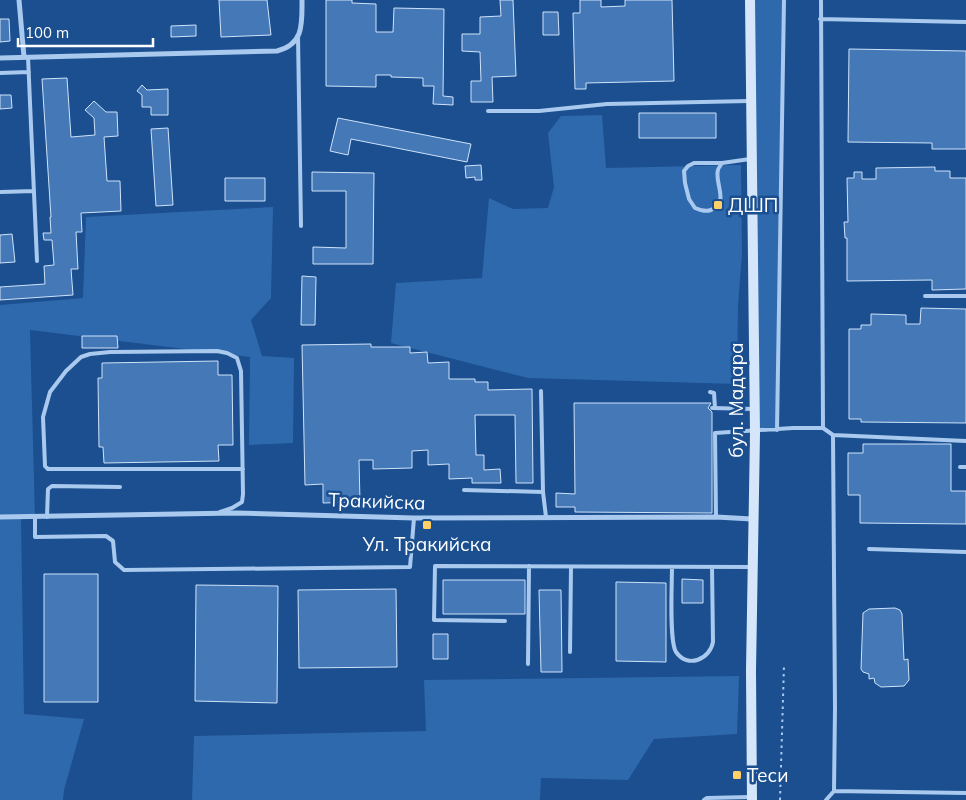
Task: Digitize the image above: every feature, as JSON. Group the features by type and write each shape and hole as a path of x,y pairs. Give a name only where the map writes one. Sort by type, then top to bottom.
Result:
{"main road":[{"name":"бул. Мадара","path":"750,0 754,409 752,798"}],"street":[{"path":"19,0 26,57"},
{"path":"0,58 276,51 285,49 293,44 298,36 302,27 302,0"},
{"name":"Тракийска","path":"0,517 287,514 414,518 716,517 752,519"}],"lane":[{"path":"777,430 784,0"},
{"path":"821,0 823,428"},
{"path":"820,19 966,22"},
{"path":"298,36 301,226"},
{"path":"26,57 29,72 37,261"},
{"path":"0,73 29,72"},
{"path":"488,111 539,111 607,104 751,101"},
{"path":"722,163 718,169 720,201 715,207 707,211 695,208 688,199 684,174 686,168 694,163 722,163 752,158"},
{"path":"1,192 34,191"},
{"path":"925,296 966,296"},
{"path":"215,514 242,502 243,469 241,371 237,358 227,353 110,352 90,354 81,358 66,371 50,392 43,417 45,466 48,469 243,469"},
{"path":"541,391 543,492 546,517"},
{"path":"710,392 714,394 714,408 754,409"},
{"path":"716,517 715,433 823,428 833,435 966,441"},
{"path":"826,800 834,791 833,435"},
{"path":"960,466 966,467"},
{"path":"47,517 48,489 52,486 120,487"},
{"path":"464,490 543,492"},
{"path":"35,517 35,538 106,536 112,541 115,562 124,570 410,567 414,518"},
{"path":"869,549 966,552"},
{"path":"505,621 434,620 435,566 752,567"},
{"path":"528,664 529,566"},
{"path":"570,652 571,567"},
{"path":"672,567 674,647 682,658 695,661 706,657 710,652 713,642 712,567"},
{"path":"834,791 966,793"},
{"path":"704,800 707,798 752,798"}],"path":[{"path":"780,800 784,665"}],"shaded area":[{"path":"750,0 784,0 777,430 755,431"},
{"path":"602,115 606,168 741,165 742,254 738,305 737,384 528,378 391,343 396,283 482,278 489,198 513,209 548,208 554,187 548,133 561,116"},
{"path":"273,207 271,298 251,320 262,356 294,358 293,443 249,445 250,357 30,330 35,517 21,517 24,714 84,719 64,790 63,800 0,800 0,305 83,298 86,217"},
{"path":"739,676 737,734 654,739 628,780 541,778 540,800 192,800 194,736 426,731 424,680"}],"building":[{"path":"219,0 267,0 271,35 221,37"},
{"path":"326,0 352,0 352,3 376,4 376,32 393,32 394,8 444,9 443,96 453,97 453,105 433,104 434,86 423,86 423,78 376,75 376,87 326,86"},
{"path":"500,0 513,0 516,76 492,77 493,102 471,102 471,81 481,81 480,52 462,51 462,34 480,34 480,17 501,16"},
{"path":"580,0 601,0 601,7 625,6 625,0 672,0 674,81 586,83 586,89 575,89 573,13 580,13"},
{"path":"543,12 558,12 559,35 543,35"},
{"path":"0,19 9,19 10,41 0,42"},
{"path":"196,25 196,36 171,37 171,26"},
{"path":"849,49 966,51 966,149 932,149 932,143 848,142"},
{"path":"67,78 71,137 95,135 94,118 85,110 94,101 106,112 117,112 118,136 104,137 107,181 120,181 121,211 81,213 82,232 76,232 78,269 71,269 73,295 0,300 0,287 45,284 44,266 54,265 52,240 44,240 43,233 51,233 51,217 42,79"},
{"path":"142,85 147,90 168,89 168,115 151,115 151,107 142,107 142,95 137,91"},
{"path":"0,95 11,95 12,108 0,109"},
{"path":"639,113 716,113 716,138 639,138"},
{"path":"338,118 471,144 467,162 351,139 348,155 330,151"},
{"path":"168,128 173,205 156,206 151,129"},
{"path":"481,165 482,180 475,180 475,177 466,178 465,166"},
{"path":"935,167 935,171 950,171 950,178 966,178 966,289 932,290 932,280 847,281 847,238 845,238 844,222 848,222 847,178 854,178 854,172 862,172 862,179 876,179 876,168"},
{"path":"312,172 374,173 373,264 313,264 313,247 346,248 346,191 312,191"},
{"path":"225,178 265,178 265,201 225,201"},
{"path":"12,234 15,262 0,263 0,235"},
{"path":"302,276 316,277 315,325 301,325"},
{"path":"921,308 966,309 966,423 861,422 861,419 849,419 849,329 861,329 861,325 871,325 871,314 906,315 906,324 920,324"},
{"path":"82,336 117,336 118,348 82,348"},
{"path":"371,344 371,347 410,347 410,353 427,352 428,363 449,362 449,379 475,379 475,382 488,382 488,390 532,389 533,483 516,483 515,415 475,415 476,455 484,455 484,470 500,469 501,483 472,483 472,478 449,479 449,464 428,465 428,450 412,451 412,468 373,469 373,460 359,460 360,502 323,503 323,484 305,485 302,345"},
{"path":"218,361 218,375 232,375 233,445 218,445 219,461 104,463 103,447 99,447 98,378 102,378 102,363"},
{"path":"574,403 711,403 708,408 712,412 712,513 575,512 575,507 556,507 556,493 575,494"},
{"path":"863,444 951,444 951,491 966,491 966,524 860,523 860,495 848,495 848,453 863,453"},
{"path":"44,574 98,574 98,702 44,702"},
{"path":"682,579 703,580 703,603 682,603"},
{"path":"443,580 525,580 525,614 443,614"},
{"path":"616,582 666,583 666,662 616,661"},
{"path":"196,585 278,586 277,703 195,701"},
{"path":"396,589 397,667 299,668 298,590"},
{"path":"539,590 561,590 562,672 541,672"},
{"path":"895,608 900,610 902,614 904,660 908,659 909,680 904,686 881,687 875,683 874,678 869,679 869,674 861,669 863,613 869,609"},
{"path":"433,634 448,634 448,659 433,659"}],"place":[{"name":"ДШП","path":"718,205"},
{"name":"Ул. Тракийска","path":"427,525"},
{"name":"Теси","path":"737,775"}]}
